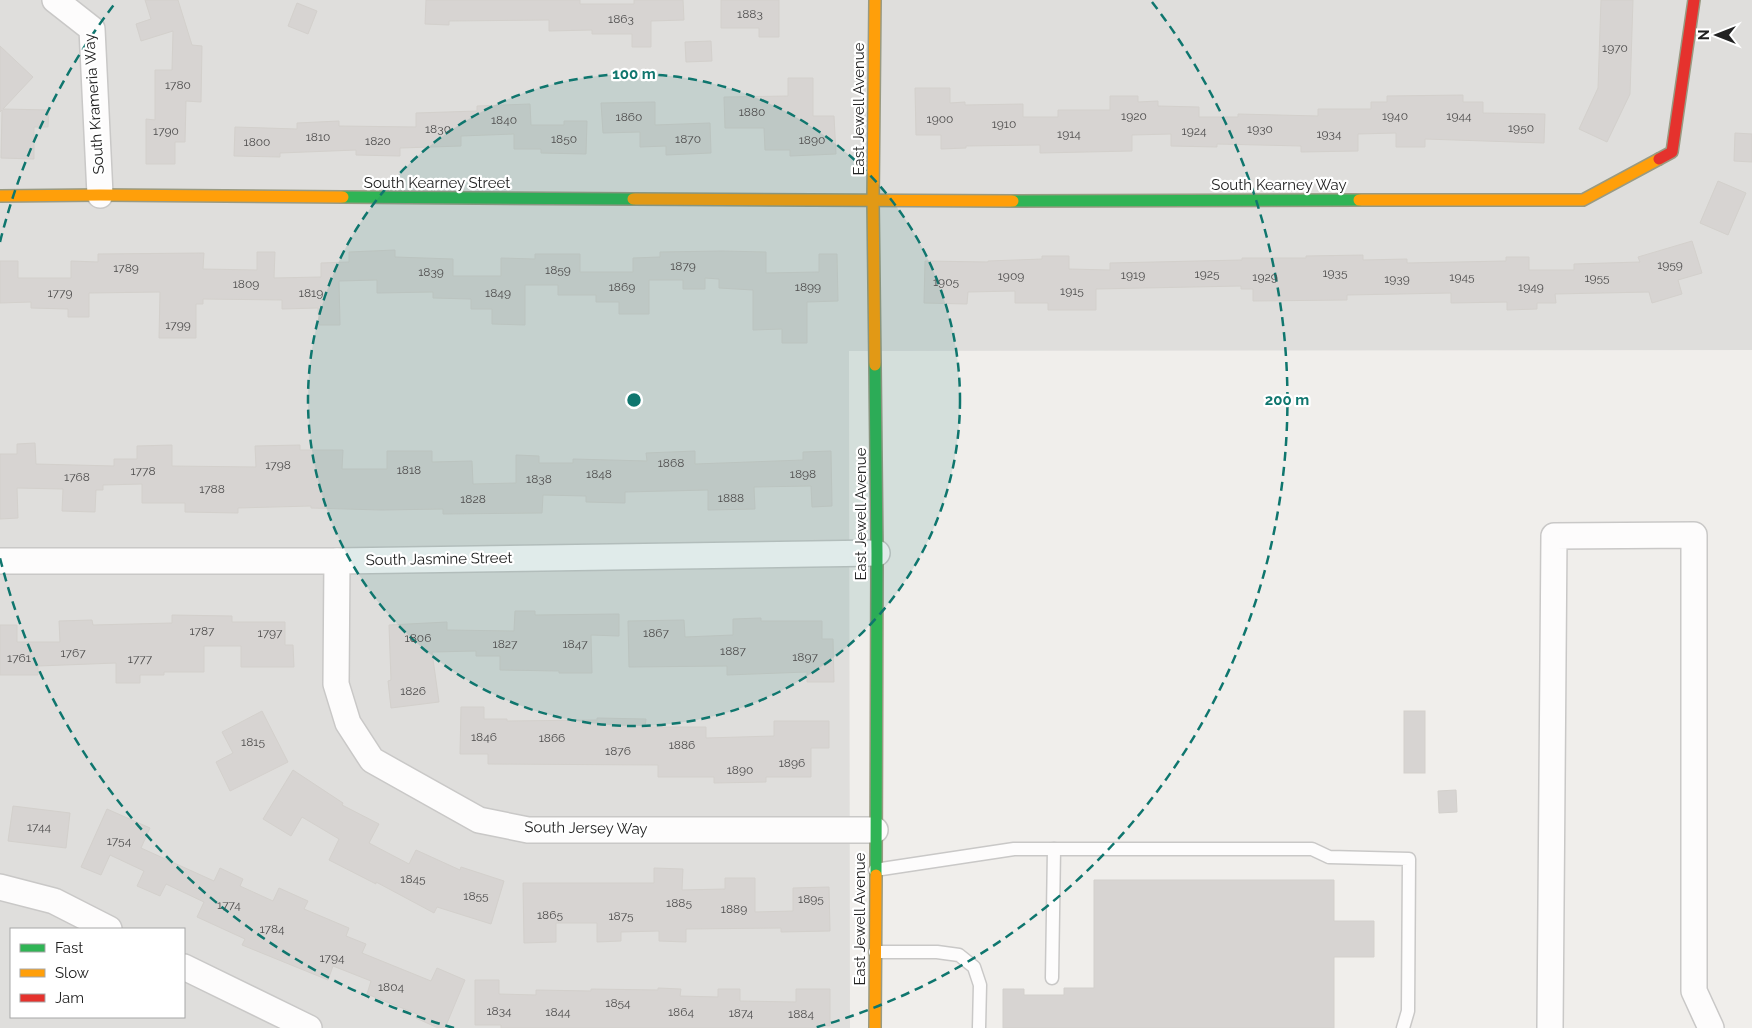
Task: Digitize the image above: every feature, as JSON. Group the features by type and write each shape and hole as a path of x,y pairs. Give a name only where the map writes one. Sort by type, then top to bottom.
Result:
{"street":[{"name":"South Krameria Way","path":"55,0 92,29 100,195"},
{"name":"East Jewell Avenue","path":"875,0 873,201 877,553 875,1028"},
{"name":"South Kearney Way","path":"873,201 1583,200 1672,152 1694,0"},
{"name":"South Kearney Street","path":"0,196 100,195 873,201"},
{"path":"1550,1028 1554,536 1694,535 1694,991 1711,1028"},
{"name":"South Jasmine Street","path":"0,561 337,561 877,553"},
{"name":"South Jersey Way","path":"337,561 336,684 348,722 372,760 479,820 528,830 875,830"},
{"path":"0,887 54,902 107,928"},
{"path":"185,968 301,1027"}],"lane":[{"path":"875,870 1014,849 1312,849 1329,857 1409,859 1408,1011 1403,1028"},
{"path":"1052,978 1054,849"},
{"path":"875,952 937,952 960,956 974,967 980,985 979,1028"}],"shaded area":[{"path":"0,0 1752,0 1752,350 849,351 850,1028 0,1028"}],"building":[{"path":"145,0 178,0 192,45 202,46 201,102 186,101 185,142 175,142 175,164 146,164 146,119 155,120 155,70 172,70 173,31 141,41 136,24 151,19"},
{"path":"426,0 580,0 580,4 634,4 634,0 683,0 684,20 651,21 651,47 632,47 632,34 592,34 592,30 549,31 549,20 449,21 449,25 425,24"},
{"path":"721,0 779,0 779,37 759,37 759,28 721,28"},
{"path":"1601,0 1633,0 1630,94 1607,142 1579,129 1598,88"},
{"path":"297,3 317,11 308,34 288,26"},
{"path":"711,41 712,61 686,62 685,42"},
{"path":"0,46 33,77 3,109 49,110 48,127 34,127 34,159 1,158"},
{"path":"788,78 813,78 813,116 834,116 836,154 790,156 790,150 765,150 764,128 725,128 724,97 788,96"},
{"path":"915,88 950,88 950,103 965,102 965,105 1023,104 1023,117 1058,117 1058,110 1110,110 1110,96 1138,96 1138,102 1158,101 1158,106 1199,107 1199,117 1238,117 1238,114 1318,116 1318,109 1371,109 1371,102 1387,102 1387,96 1463,95 1463,102 1483,102 1483,113 1545,114 1544,143 1425,139 1425,147 1396,147 1396,133 1358,134 1358,151 1301,152 1301,146 1217,144 1217,147 1171,146 1171,134 1132,135 1132,151 1040,153 1040,145 966,146 966,148 941,149 941,135 916,135"},
{"path":"655,102 655,125 710,123 711,153 666,155 666,146 640,147 640,132 603,133 601,103"},
{"path":"530,104 531,125 564,125 564,121 587,121 586,154 541,153 541,149 514,149 514,134 461,136 461,146 400,148 400,156 356,155 356,150 280,153 280,157 234,156 235,127 297,129 297,123 339,121 339,126 416,127 416,113 477,111 477,106"},
{"path":"1735,133 1752,134 1752,162 1734,161"},
{"path":"1718,181 1746,193 1728,235 1700,223"},
{"path":"1692,241 1702,273 1678,280 1682,294 1652,303 1649,292 1555,294 1556,303 1537,303 1537,309 1507,310 1507,302 1451,303 1451,293 1347,295 1347,300 1253,301 1253,289 1241,289 1241,286 1096,289 1096,310 1048,310 1048,303 1015,303 1015,291 968,292 967,304 924,303 925,261 988,262 1042,259 1042,256 1069,256 1069,269 1110,270 1110,263 1242,260 1242,258 1306,258 1306,256 1363,255 1363,260 1407,259 1407,263 1506,261 1506,257 1529,257 1529,270 1574,270 1574,264 1640,262 1638,257"},
{"path":"395,250 395,257 453,259 453,276 501,276 501,258 535,259 535,254 580,254 580,272 633,272 633,258 660,257 660,252 766,252 766,273 819,272 819,254 837,254 838,301 807,302 807,343 782,343 782,329 753,330 753,290 719,288 719,279 705,278 705,289 683,289 683,280 649,280 649,314 619,314 619,302 596,302 596,295 558,295 558,285 525,285 525,325 492,324 492,309 471,309 471,299 433,298 433,292 377,293 377,280 339,281 340,325 319,325 318,308 282,309 282,300 203,299 203,304 196,304 196,338 159,338 160,292 89,293 89,317 68,317 68,309 31,308 31,302 0,303 0,261 18,261 18,278 71,278 71,261 98,262 98,254 204,253 203,269 257,270 257,252 275,252 274,278 321,277 321,263 349,262 349,252"},
{"path":"35,443 36,464 114,466 114,459 137,459 137,446 172,445 172,466 256,467 255,446 300,445 300,450 343,450 342,469 387,469 387,451 432,451 432,462 472,461 473,484 516,483 516,455 539,456 539,463 573,463 573,459 647,461 646,453 695,451 695,464 803,460 803,452 831,451 832,506 812,507 811,486 754,487 755,509 708,510 708,490 625,492 625,503 586,502 586,496 543,495 542,513 443,514 443,509 381,510 311,508 311,506 238,508 238,513 185,512 185,503 142,503 142,484 103,485 103,490 96,490 95,512 62,511 63,489 17,488 18,518 0,519 0,454 17,454 17,444"},
{"path":"515,611 535,611 535,615 619,614 619,636 591,635 592,673 500,670 500,656 476,656 476,651 432,652 439,702 391,708 388,681 391,680 389,625 447,622 447,630 514,631"},
{"path":"172,615 232,616 232,622 285,622 285,645 293,645 294,667 241,667 241,646 204,646 204,672 164,672 164,675 140,675 140,683 116,683 116,663 38,666 38,675 0,675 0,625 17,625 17,642 60,642 59,621 92,620 93,625 172,623"},
{"path":"761,618 761,621 822,621 822,639 833,639 834,682 807,682 807,672 727,675 727,666 629,667 628,621 684,620 685,637 733,635 733,619"},
{"path":"461,707 484,707 484,719 507,719 507,721 597,720 597,718 646,719 645,727 706,727 706,738 774,736 774,721 829,721 829,748 811,748 811,777 766,777 766,782 714,783 714,777 658,777 658,765 488,764 488,754 460,754"},
{"path":"262,711 288,762 230,791 216,762 233,753 222,732"},
{"path":"1404,711 1425,711 1425,773 1404,773"},
{"path":"293,770 343,803 342,805 379,824 369,843 409,864 416,850 460,870 461,867 504,881 491,924 437,907 434,913 376,882 376,884 329,860 339,839 302,817 291,836 263,819"},
{"path":"1456,790 1457,812 1439,813 1438,791"},
{"path":"13,806 70,813 66,848 8,841"},
{"path":"107,809 150,828 141,848 214,881 220,868 243,879 240,886 273,901 279,888 308,901 304,909 349,928 346,936 366,944 362,953 431,981 437,968 465,980 445,1028 438,1028 416,1018 417,1014 367,994 371,981 333,966 328,980 242,945 245,939 197,917 204,902 166,884 160,896 137,886 144,871 110,855 101,875 81,867"},
{"path":"654,868 683,869 682,890 725,889 725,878 755,878 755,912 793,911 793,888 829,887 830,931 781,932 781,928 686,929 686,942 659,941 659,931 621,932 621,941 597,942 597,923 556,923 556,942 524,943 523,883 654,883"},
{"path":"1094,880 1334,880 1334,921 1374,921 1374,957 1334,957 1334,1028 1003,1028 1003,989 1024,989 1024,995 1064,995 1064,988 1094,988"},
{"path":"475,980 499,980 499,994 536,995 536,990 658,990 658,988 681,989 680,996 718,997 718,989 740,989 740,1001 796,1002 796,989 830,989 830,1026 822,1026 822,1028 501,1028 501,1025 475,1025"}],"traffic: fast":[{"path":"343,197 633,199"},
{"path":"1013,201 1359,200"},
{"path":"875,365 877,553 876,875"}],"traffic: slow":[{"path":"875,0 873,201 875,365"},
{"path":"1359,200 1583,200 1659,159"},
{"path":"0,196 343,197"},
{"path":"633,199 1013,201"},
{"path":"875,1028 876,875"}],"traffic: jam":[{"path":"1659,159 1672,152 1694,0"}]}
